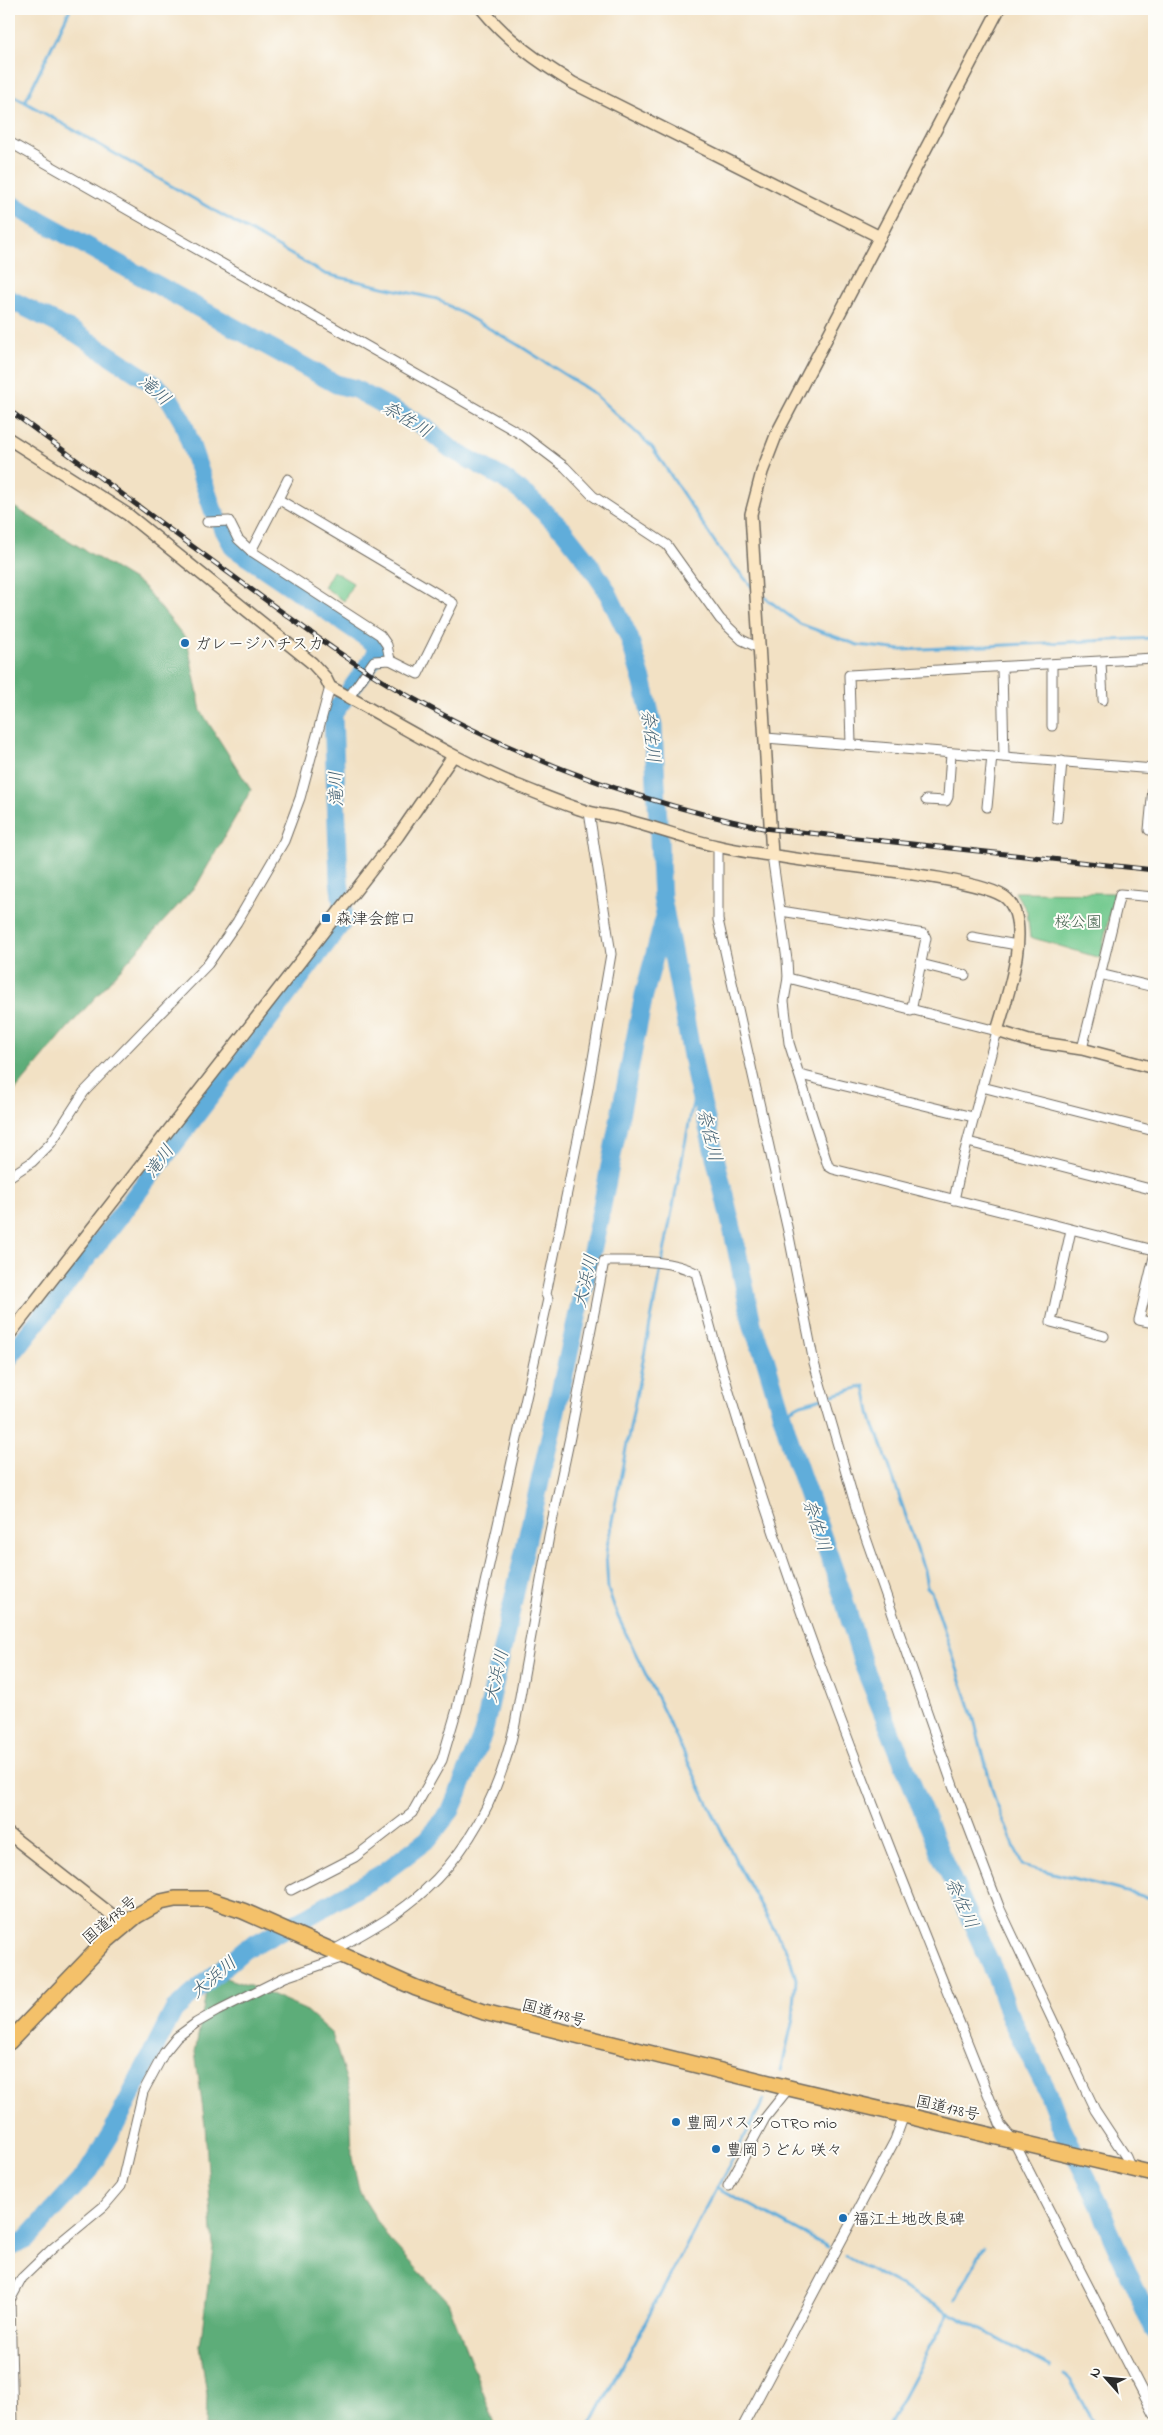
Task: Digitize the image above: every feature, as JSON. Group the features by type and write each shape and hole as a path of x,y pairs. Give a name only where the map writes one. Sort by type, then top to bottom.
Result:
{"highway":[{"name":"国道178号","path":"9,2042 125,1925 149,1908 175,1899 207,1899 243,1911 416,1988 484,2012 789,2088 1154,2174"}],"street":[{"path":"482,9 514,42 535,59 573,83 880,237"},
{"path":"999,9 777,433 762,472 751,514 766,738 767,797 772,855 781,911 788,978 784,1001 787,1029 828,1166 833,1169 1154,1250"},
{"path":"9,142 524,436 565,467 594,496 667,545 683,566 708,606 720,620 742,640 759,648"},
{"path":"9,439 127,514 312,664 325,677 330,686 453,756 516,785 589,812 620,818 718,846 982,886 997,891 1009,900 1016,913 1017,945 954,1200"},
{"path":"251,551 288,479"},
{"path":"278,499 453,603 418,674 390,660 374,661 349,697"},
{"path":"207,522 229,520 238,539 251,551 380,636 387,645 390,660"},
{"path":"851,744 849,676 1052,666 1154,658"},
{"path":"1101,662 1103,700"},
{"path":"1052,666 1052,726"},
{"path":"1002,668 1004,757"},
{"path":"9,1178 32,1162 51,1143 84,1092 208,964 237,922 284,841 300,798 330,686"},
{"path":"766,738 1154,769"},
{"path":"926,800 946,801 948,797 951,754"},
{"path":"9,1335 398,836 453,756"},
{"path":"987,807 992,756"},
{"path":"1057,819 1062,761"},
{"path":"1149,830 1154,778"},
{"path":"291,1890 355,1857 412,1813 442,1760 457,1709 548,1299 546,1294 551,1265 585,1104 611,954 589,812"},
{"path":"718,846 718,920 788,1231 814,1364 860,1521 953,1786 1000,1909 1095,2110 1126,2157 1126,2167"},
{"path":"1082,1049 1120,894 1154,897"},
{"path":"781,911 924,934 926,938 911,1011"},
{"path":"972,937 1017,945"},
{"path":"920,964 965,975"},
{"path":"1100,974 1154,987"},
{"path":"788,978 1030,1041 1082,1049 1154,1068"},
{"path":"800,1074 973,1117"},
{"path":"982,1087 1154,1131"},
{"path":"968,1142 1154,1190"},
{"path":"1071,1230 1050,1322 1104,1336"},
{"path":"1154,1257 1139,1320 1154,1324"},
{"path":"13,2426 10,2300 22,2278 52,2249 104,2206 121,2186 142,2092 164,2053 177,2037 196,2023 285,1977 338,1954 385,1920 423,1892 440,1875 455,1858 479,1823 502,1774 515,1724 549,1536 604,1261 637,1261 684,1266 696,1273 733,1404 797,1600 845,1732 1000,2124 1018,2141 1154,2414"},
{"path":"9,1834 125,1925"},
{"path":"728,2186 765,2118 789,2088"},
{"path":"743,2426 895,2140 904,2115"}],"green space":[{"path":"9,504 142,585 187,640 201,711 251,790 198,883 66,1030 9,1098"},
{"path":"333,571 353,583 344,601 324,587"},
{"name":"桜公園","path":"1015,892 1114,893 1100,958 1030,937 1027,911"},
{"path":"210,1973 250,1986 305,2010 332,2034 350,2092 352,2158 360,2193 389,2239 448,2302 496,2426 206,2426 207,2395 200,2346 213,2248 205,2125 195,2052"}],"waterway":[{"path":"25,102 70,9"},
{"path":"9,93 325,274 437,299 520,346 592,392 652,447 720,550 753,588"},
{"name":"奈佐川","path":"9,203 336,384 355,389 425,427 451,449 503,478 528,497 563,530 606,589 629,637 643,683 653,726 662,898 697,1082 733,1232 753,1328 765,1358 793,1452 842,1593 863,1664 939,1851 994,1971 1010,2017 1048,2092 1061,2127 1100,2205 1109,2230 1154,2330"},
{"name":"滝川","path":"9,299 76,333 158,387 171,401 183,422 213,510 234,548 374,643 377,653 333,714 339,880 344,920 125,1209 9,1358"},
{"path":"759,593 800,624 858,645 902,650 1154,638"},
{"name":"大浜川","path":"9,2248 26,2240 87,2173 112,2132 174,2010 245,1949 309,1916 383,1873 428,1839 451,1810 483,1734 601,1211 644,995 664,920"},
{"path":"697,1082 606,1552 608,1589 618,1617 736,1861 790,1958 796,1979 793,2019 781,2071"},
{"path":"782,1414 801,1404 865,1386 874,1427 879,1436 924,1570 927,1587 931,1591 973,1716 995,1800 1022,1865 1154,1899"},
{"path":"590,2426 764,2100"},
{"path":"717,2187 828,2247"},
{"path":"955,2300 984,2247"},
{"path":"845,2256 1050,2367"},
{"path":"888,2426 949,2312"},
{"path":"1064,2375 1067,2377 1095,2426"}],"railway":[{"path":"9,410 355,664 463,725 546,763 631,793 719,818 763,828 1154,870"}],"place":[{"name":"ガレージハチスカ","path":"185,643"},
{"name":"森津会館口","path":"326,918"},
{"name":"豊岡パスタ OTRO mio","path":"676,2122"},
{"name":"豊岡うどん 咲々","path":"716,2149"},
{"name":"福江土地改良碑","path":"843,2218"}]}
